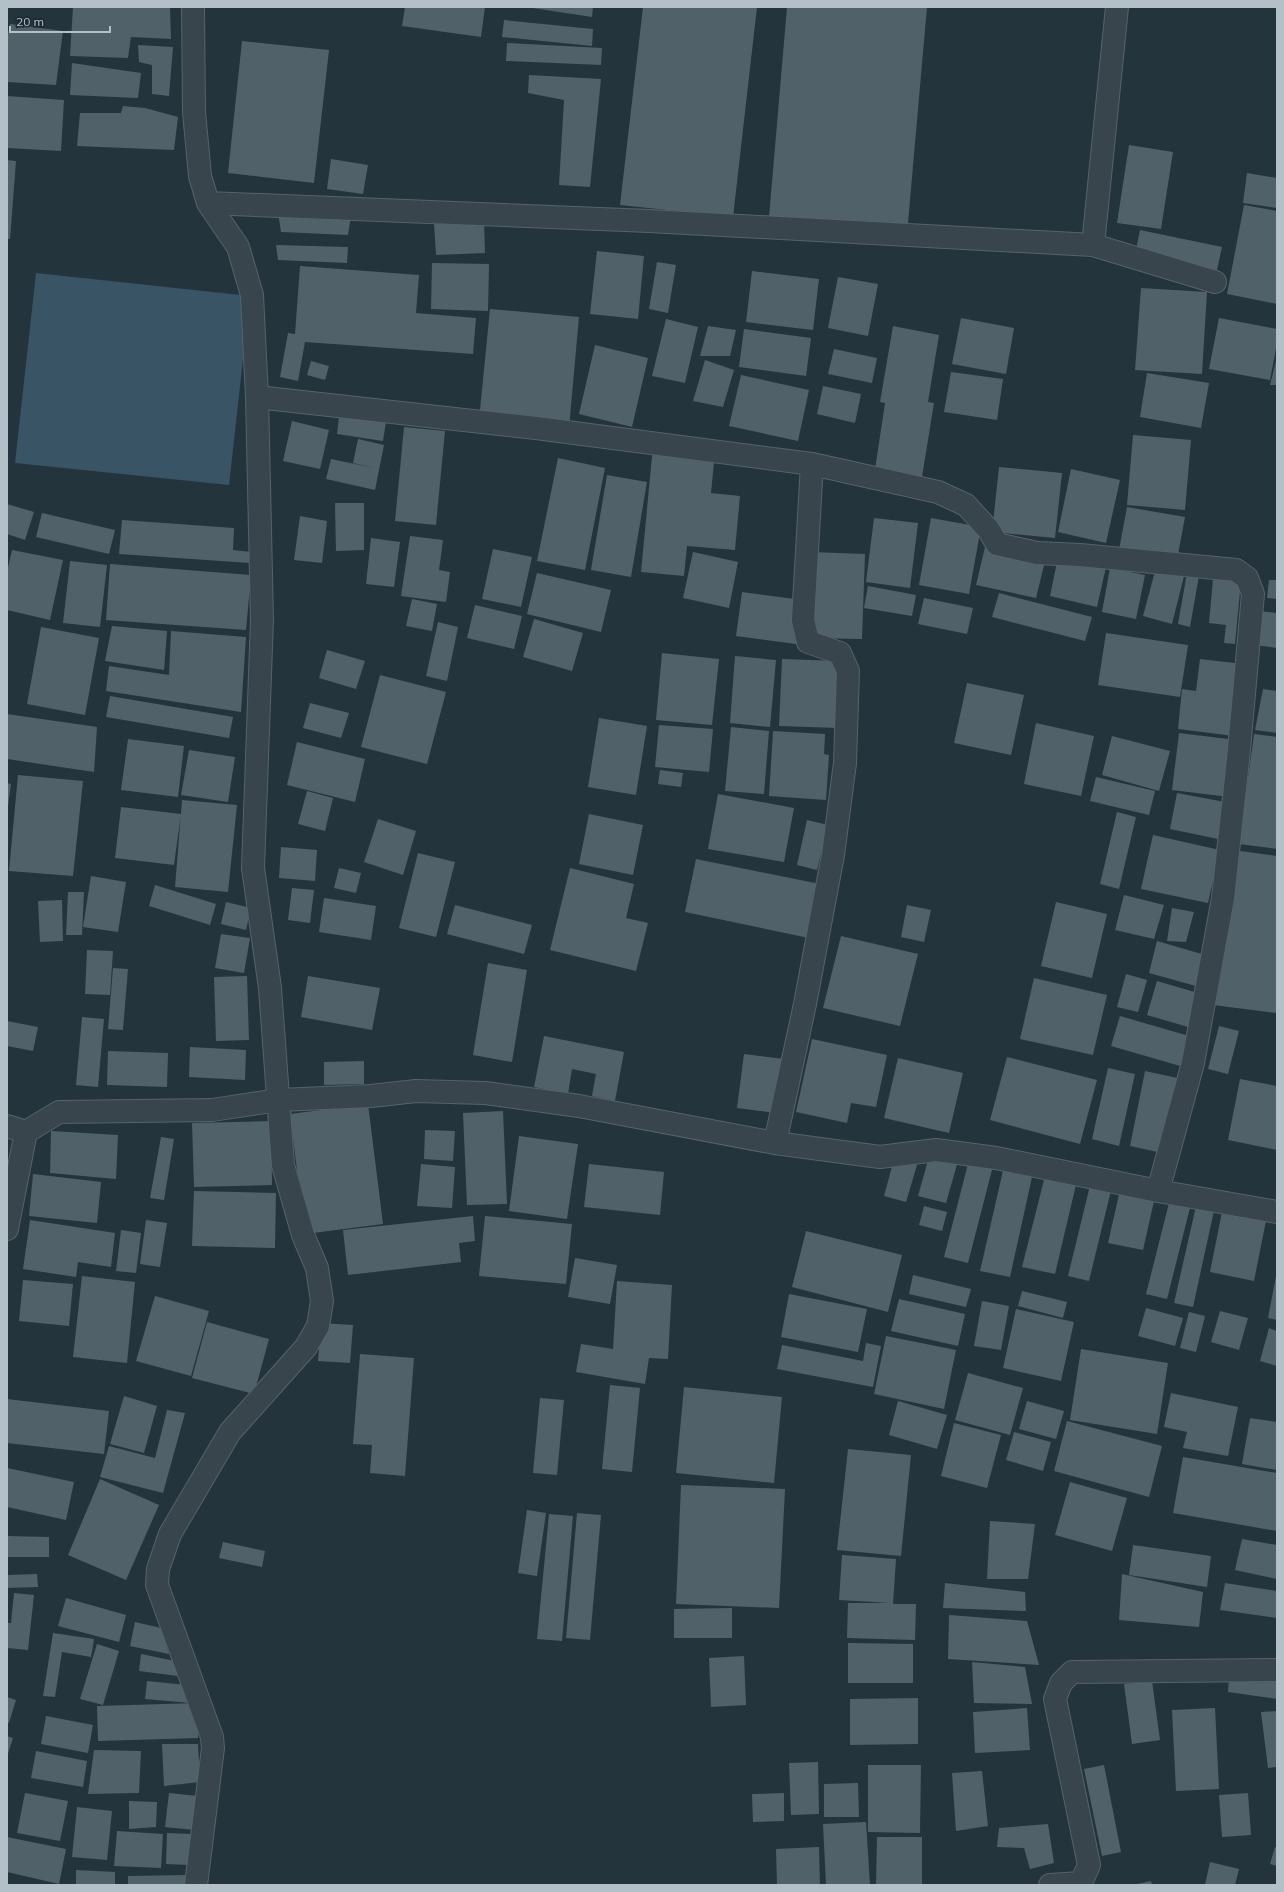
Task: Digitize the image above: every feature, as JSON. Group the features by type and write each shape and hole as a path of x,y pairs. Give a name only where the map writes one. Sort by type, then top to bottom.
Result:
{"street":[{"path":"193,7 194,112 200,176 208,203 238,248 252,295 257,397 262,619 252,868 270,988 283,1165 303,1235 317,1268 322,1301 318,1326 306,1347 230,1432 170,1534 158,1569 157,1585 212,1737 213,1748 196,1885"},
{"path":"1093,245 1117,7"},
{"path":"208,203 649,221 1093,245 1215,282"},
{"path":"257,397 536,428 812,464 938,492 966,505 988,530 997,544 1037,552 1236,570 1247,578 1253,594 1238,760 1223,898 1193,1063 1158,1192"},
{"path":"775,1143 805,1004 830,871 845,763 848,671 840,653 808,642 803,620 812,464"},
{"path":"7,1229 17,1129 59,1112 212,1110 279,1100 371,1096 416,1091 484,1093 579,1106 775,1143 880,1157 936,1150 996,1158 1158,1192 1277,1212"},
{"path":"1050,1885 1081,1883 1089,1865 1055,1699 1061,1682 1072,1672 1277,1670"}],"water":[{"path":"36,273 250,296 229,485 15,463"}],"building":[{"path":"73,7 170,7 171,39 131,37 128,58 70,56"},
{"path":"405,7 485,7 481,37 402,26"},
{"path":"526,7 593,7 592,17"},
{"path":"643,7 757,7 733,217 620,205"},
{"path":"787,7 927,7 907,234 769,217"},
{"path":"504,20 593,29 592,46 502,37"},
{"path":"10,24 63,31 56,85 7,82 7,39"},
{"path":"242,41 329,50 314,183 228,173"},
{"path":"507,43 602,48 601,65 506,61"},
{"path":"138,45 173,47 169,96 152,94 152,65 139,62"},
{"path":"72,63 141,73 138,98 70,95"},
{"path":"529,75 601,79 590,187 559,185 564,100 528,93"},
{"path":"7,96 64,100 61,151 7,148"},
{"path":"123,106 145,108 178,117 174,150 77,146 80,113 121,113"},
{"path":"1129,145 1173,152 1161,229 1117,223"},
{"path":"331,159 368,165 363,194 327,189"},
{"path":"7,160 16,161 10,239 7,239"},
{"path":"1247,173 1277,178 1277,208 1243,203"},
{"path":"1244,205 1277,211 1277,304 1227,294"},
{"path":"278,212 351,216 348,235 281,232"},
{"path":"484,221 485,253 436,255 434,224"},
{"path":"1140,230 1222,247 1217,270 1135,254"},
{"path":"276,245 348,247 347,263 278,260"},
{"path":"597,251 644,256 638,319 590,314"},
{"path":"657,262 676,265 668,313 649,309"},
{"path":"432,263 489,264 488,311 431,309"},
{"path":"300,266 419,275 416,313 476,318 473,354 305,342 298,381 280,377 288,333 295,334"},
{"path":"752,271 819,279 813,330 746,322"},
{"path":"838,277 878,284 868,336 828,328"},
{"path":"1141,288 1207,292 1202,374 1135,370"},
{"path":"490,309 579,317 569,428 479,420"},
{"path":"961,318 1014,328 1006,374 952,364"},
{"path":"1219,318 1277,329 1277,343 1270,380 1209,369"},
{"path":"666,319 698,327 685,383 652,376"},
{"path":"708,326 736,330 730,356 700,356"},
{"path":"893,326 939,335 928,402 934,403 921,483 874,476 885,403 880,402"},
{"path":"744,329 811,338 806,376 739,367"},
{"path":"595,345 648,358 632,427 579,414"},
{"path":"834,349 877,358 872,383 828,374"},
{"path":"705,360 734,370 723,407 693,401"},
{"path":"311,361 329,366 325,380 307,375"},
{"path":"1276,361 1277,385 1270,385"},
{"path":"951,372 1003,379 997,420 944,412"},
{"path":"1147,373 1209,383 1201,428 1140,417"},
{"path":"741,375 809,390 798,441 729,426"},
{"path":"823,386 861,394 855,423 817,414"},
{"path":"340,408 387,415 383,441 337,434"},
{"path":"292,421 329,430 320,469 283,461"},
{"path":"404,427 445,431 436,525 395,521"},
{"path":"1133,435 1191,440 1185,510 1127,505"},
{"path":"358,439 384,445 375,490 326,479 331,459 374,468 353,463"},
{"path":"653,446 715,452 711,493 740,496 735,550 687,546 684,576 641,572"},
{"path":"558,458 605,468 585,570 537,561"},
{"path":"999,467 1062,473 1055,538 992,532"},
{"path":"1071,469 1120,480 1106,543 1058,532"},
{"path":"607,475 647,482 631,577 591,570"},
{"path":"335,503 364,503 364,550 336,551"},
{"path":"7,504 34,512 25,540 7,534"},
{"path":"1127,507 1185,517 1177,560 1119,550"},
{"path":"42,513 115,530 109,554 36,537"},
{"path":"300,516 327,521 322,563 294,560"},
{"path":"874,518 918,523 910,588 866,582"},
{"path":"931,518 981,527 969,594 919,585"},
{"path":"122,520 234,528 233,550 251,552 250,563 119,554"},
{"path":"410,536 443,540 439,570 450,572 446,602 401,596"},
{"path":"371,538 400,542 394,587 366,584"},
{"path":"985,547 1045,561 1036,598 976,585"},
{"path":"493,549 532,557 521,607 482,599"},
{"path":"12,550 63,560 50,620 7,610 7,572"},
{"path":"693,552 738,562 729,608 683,598"},
{"path":"812,552 865,554 862,639 809,638"},
{"path":"1058,557 1106,567 1097,607 1050,596"},
{"path":"70,561 107,565 100,627 63,623"},
{"path":"110,564 251,575 246,630 106,620"},
{"path":"1157,564 1185,572 1172,624 1143,616"},
{"path":"1188,567 1200,570 1190,627 1178,624"},
{"path":"1110,568 1145,575 1136,619 1102,612"},
{"path":"537,573 611,590 601,632 527,614"},
{"path":"1213,579 1241,581 1235,644 1224,643 1226,625 1209,623"},
{"path":"1269,580 1277,580 1277,599 1267,598"},
{"path":"868,586 916,595 912,616 864,608"},
{"path":"742,592 802,600 796,644 736,636"},
{"path":"999,593 1092,617 1085,641 992,617"},
{"path":"924,598 973,608 967,634 918,624"},
{"path":"412,599 437,604 432,631 406,626"},
{"path":"475,605 522,616 514,649 467,638"},
{"path":"1259,611 1277,613 1277,648 1254,645"},
{"path":"534,619 583,633 572,671 523,657"},
{"path":"438,622 458,627 447,681 426,676"},
{"path":"112,626 167,631 164,670 105,661"},
{"path":"41,627 99,638 85,715 27,704"},
{"path":"171,631 246,637 241,712 106,691 109,666 169,675"},
{"path":"1106,633 1188,645 1180,697 1098,685"},
{"path":"327,650 365,661 356,689 319,678"},
{"path":"662,653 719,659 712,725 656,720"},
{"path":"735,656 776,660 770,727 730,723"},
{"path":"782,659 841,661 838,728 779,726"},
{"path":"1200,659 1243,664 1234,736 1178,729 1182,689 1196,691"},
{"path":"380,675 446,692 427,764 361,747"},
{"path":"967,683 1024,695 1011,755 954,743"},
{"path":"1263,689 1277,691 1277,733 1255,730"},
{"path":"110,696 233,717 229,738 106,717"},
{"path":"310,703 349,713 341,738 303,728"},
{"path":"7,714 97,727 94,772 7,759"},
{"path":"599,718 647,726 636,795 588,787"},
{"path":"1036,723 1094,736 1081,796 1024,784"},
{"path":"659,725 713,729 709,772 655,767"},
{"path":"731,727 769,731 764,794 725,791"},
{"path":"773,731 825,734 824,754 829,755 826,800 769,796"},
{"path":"1179,733 1236,740 1229,797 1172,790"},
{"path":"1254,734 1277,737 1277,849 1239,844"},
{"path":"1112,736 1170,751 1159,791 1102,775"},
{"path":"128,739 184,746 178,797 121,790"},
{"path":"297,742 365,759 355,802 287,785"},
{"path":"189,750 235,757 228,802 181,795"},
{"path":"660,770 683,773 681,787 658,784"},
{"path":"18,775 83,781 73,876 9,871"},
{"path":"1096,777 1155,791 1149,815 1090,801"},
{"path":"7,783 11,784 8,806 7,806"},
{"path":"307,791 333,798 325,831 298,824"},
{"path":"1177,793 1225,802 1218,839 1170,829"},
{"path":"718,794 794,808 784,862 708,849"},
{"path":"182,800 237,805 228,892 175,887"},
{"path":"121,807 181,814 174,865 115,858"},
{"path":"1117,812 1136,817 1119,889 1100,884"},
{"path":"589,814 643,825 633,875 579,864"},
{"path":"378,819 416,831 403,875 364,862"},
{"path":"807,820 828,825 817,870 797,865"},
{"path":"1153,835 1220,850 1208,903 1141,889"},
{"path":"281,847 317,850 315,881 279,878"},
{"path":"1233,850 1277,856 1277,1013 1213,1005"},
{"path":"418,853 455,862 436,937 399,928"},
{"path":"696,859 820,884 809,938 685,912"},
{"path":"339,868 361,873 356,893 334,888"},
{"path":"570,868 634,884 626,918 648,923 636,971 550,950"},
{"path":"91,876 126,882 118,932 83,927"},
{"path":"155,885 216,904 210,925 149,906"},
{"path":"292,888 314,890 310,923 288,920"},
{"path":"68,892 84,892 82,935 66,935"},
{"path":"1124,895 1164,905 1154,939 1115,930"},
{"path":"324,898 376,906 371,940 319,932"},
{"path":"62,900 63,941 40,942 38,901"},
{"path":"226,902 251,908 246,930 221,924"},
{"path":"1056,902 1107,914 1092,978 1041,966"},
{"path":"455,905 532,925 524,954 447,934"},
{"path":"907,905 931,910 924,942 901,937"},
{"path":"1172,908 1194,912 1186,942 1167,941"},
{"path":"221,934 250,938 244,973 215,968"},
{"path":"841,936 918,954 900,1026 823,1008"},
{"path":"1157,941 1212,957 1203,988 1149,973"},
{"path":"87,950 113,951 110,995 85,994"},
{"path":"488,963 527,970 512,1062 473,1055"},
{"path":"113,968 128,969 123,1030 108,1029"},
{"path":"1126,974 1147,980 1138,1012 1117,1007"},
{"path":"247,976 249,1040 216,1041 214,977"},
{"path":"308,976 380,988 372,1030 301,1017"},
{"path":"1034,978 1107,995 1093,1055 1020,1039"},
{"path":"1157,981 1198,993 1188,1027 1147,1015"},
{"path":"1120,1016 1196,1038 1187,1068 1111,1046"},
{"path":"82,1017 104,1019 98,1087 76,1085"},
{"path":"7,1021 38,1027 33,1051 7,1046"},
{"path":"1219,1026 1239,1031 1228,1074 1208,1069"},
{"path":"544,1036 624,1052 615,1101 592,1096 596,1074 572,1069 568,1094 534,1087"},
{"path":"812,1039 887,1055 876,1107 851,1103 847,1123 796,1112"},
{"path":"190,1047 246,1050 245,1080 189,1077"},
{"path":"108,1051 168,1053 167,1087 107,1085"},
{"path":"744,1054 784,1059 777,1113 737,1108"},
{"path":"1007,1057 1097,1080 1080,1144 990,1120"},
{"path":"898,1058 963,1073 949,1133 884,1118"},
{"path":"364,1061 364,1084 324,1085 324,1062"},
{"path":"1108,1068 1135,1074 1119,1146 1092,1139"},
{"path":"1145,1071 1182,1079 1167,1154 1130,1146"},
{"path":"1240,1079 1277,1086 1277,1150 1228,1140"},
{"path":"368,1104 383,1224 305,1234 290,1114"},
{"path":"503,1111 507,1204 467,1205 463,1113"},
{"path":"271,1121 272,1185 194,1187 192,1123"},
{"path":"425,1130 455,1131 453,1161 424,1159"},
{"path":"51,1131 118,1135 116,1179 50,1173"},
{"path":"519,1136 578,1144 567,1219 509,1211"},
{"path":"161,1137 174,1139 164,1200 150,1198"},
{"path":"932,1146 960,1154 946,1203 918,1196"},
{"path":"970,1156 994,1162 968,1263 944,1257"},
{"path":"894,1159 917,1165 906,1202 884,1196"},
{"path":"1005,1162 1034,1168 1010,1277 980,1271"},
{"path":"421,1164 455,1167 452,1208 417,1206"},
{"path":"589,1164 664,1172 660,1215 584,1207"},
{"path":"1048,1164 1079,1172 1055,1274 1022,1267"},
{"path":"1094,1169 1115,1174 1089,1281 1068,1276"},
{"path":"33,1174 101,1182 97,1223 29,1216"},
{"path":"1122,1181 1157,1188 1143,1250 1108,1243"},
{"path":"194,1191 276,1193 275,1248 192,1246"},
{"path":"1172,1191 1193,1196 1167,1299 1146,1294"},
{"path":"1199,1193 1217,1197 1193,1307 1174,1303"},
{"path":"1225,1197 1269,1206 1254,1281 1210,1272"},
{"path":"924,1206 947,1212 942,1231 919,1225"},
{"path":"473,1216 475,1241 459,1243 461,1262 348,1275 343,1230"},
{"path":"485,1216 572,1224 566,1284 479,1276"},
{"path":"30,1220 115,1233 111,1267 78,1262 76,1277 23,1269"},
{"path":"146,1220 167,1223 160,1267 140,1264"},
{"path":"121,1230 141,1233 136,1273 116,1271"},
{"path":"806,1231 902,1255 888,1312 792,1287"},
{"path":"575,1258 617,1265 610,1304 568,1297"},
{"path":"913,1275 971,1289 966,1307 909,1294"},
{"path":"82,1276 135,1282 127,1363 73,1357"},
{"path":"1277,1276 1277,1320 1268,1318"},
{"path":"23,1280 73,1284 69,1326 19,1321"},
{"path":"617,1281 672,1285 668,1359 649,1358 645,1384 576,1372 581,1344 613,1349"},
{"path":"1022,1291 1067,1302 1063,1318 1018,1306"},
{"path":"789,1294 867,1309 858,1352 781,1337"},
{"path":"155,1296 209,1311 191,1376 136,1361"},
{"path":"899,1299 965,1314 958,1346 891,1331"},
{"path":"982,1301 1009,1306 1001,1350 974,1346"},
{"path":"1146,1308 1183,1318 1175,1346 1138,1336"},
{"path":"1016,1309 1074,1322 1061,1381 1003,1368"},
{"path":"1220,1311 1248,1318 1239,1350 1211,1342"},
{"path":"1189,1312 1205,1316 1196,1352 1180,1348"},
{"path":"207,1322 269,1339 254,1394 192,1378"},
{"path":"321,1323 353,1325 350,1363 318,1361"},
{"path":"1269,1328 1277,1331 1277,1366 1260,1361"},
{"path":"886,1336 956,1350 944,1409 874,1394"},
{"path":"866,1343 881,1346 873,1387 777,1369 782,1345 863,1361"},
{"path":"1081,1349 1168,1363 1157,1434 1070,1420"},
{"path":"360,1354 414,1358 405,1476 370,1473 372,1445 353,1444"},
{"path":"968,1373 1023,1388 1010,1435 955,1420"},
{"path":"610,1385 640,1388 632,1472 602,1469"},
{"path":"684,1387 782,1397 774,1483 676,1473"},
{"path":"1171,1393 1238,1407 1228,1456 1183,1448 1187,1432 1164,1427"},
{"path":"124,1396 157,1406 144,1453 110,1444"},
{"path":"540,1398 564,1400 557,1475 533,1473"},
{"path":"7,1399 109,1411 104,1454 7,1443"},
{"path":"898,1401 947,1415 937,1449 889,1435"},
{"path":"1027,1401 1064,1411 1056,1439 1019,1429"},
{"path":"167,1410 185,1413 163,1493 100,1477 109,1446 155,1458"},
{"path":"1250,1418 1277,1422 1277,1470 1242,1464"},
{"path":"1067,1421 1162,1446 1149,1497 1054,1471"},
{"path":"954,1423 1001,1435 987,1488 941,1476"},
{"path":"1014,1432 1051,1442 1043,1471 1006,1460"},
{"path":"848,1449 911,1455 901,1556 837,1550"},
{"path":"1183,1457 1277,1473 1277,1531 1173,1513"},
{"path":"7,1468 74,1482 66,1520 7,1507"},
{"path":"100,1479 159,1505 126,1580 68,1555"},
{"path":"1070,1482 1127,1498 1112,1551 1055,1535"},
{"path":"681,1485 785,1489 779,1608 676,1604"},
{"path":"527,1510 546,1513 537,1576 518,1573"},
{"path":"577,1513 601,1515 590,1640 566,1638"},
{"path":"549,1514 573,1516 562,1641 537,1639"},
{"path":"990,1521 1035,1524 1028,1579 987,1579"},
{"path":"7,1536 49,1537 49,1557 7,1557"},
{"path":"1242,1539 1277,1545 1277,1579 1235,1570"},
{"path":"223,1542 265,1551 262,1567 219,1558"},
{"path":"1133,1545 1211,1556 1207,1587 1129,1575"},
{"path":"842,1555 896,1559 893,1604 916,1604 915,1640 847,1638 848,1603 891,1603 839,1600"},
{"path":"37,1574 38,1587 7,1588 7,1575"},
{"path":"1122,1574 1203,1592 1199,1627 1119,1620"},
{"path":"945,1583 1025,1592 1026,1611 943,1608"},
{"path":"1225,1583 1277,1591 1277,1618 1220,1610"},
{"path":"14,1593 34,1595 28,1650 7,1648 7,1623 11,1623"},
{"path":"66,1598 126,1615 119,1642 58,1626"},
{"path":"732,1608 732,1638 674,1638 674,1609"},
{"path":"949,1615 1027,1621 1039,1665 948,1659"},
{"path":"135,1622 161,1628 169,1654 130,1646"},
{"path":"53,1633 94,1639 91,1657 62,1652 55,1697 43,1696"},
{"path":"848,1643 913,1644 913,1683 848,1683"},
{"path":"97,1644 119,1651 103,1705 80,1699"},
{"path":"141,1654 175,1661 178,1676 139,1671"},
{"path":"744,1656 746,1705 711,1707 709,1658"},
{"path":"972,1662 1025,1667 1032,1704 974,1703"},
{"path":"1230,1665 1277,1665 1277,1699 1228,1692"},
{"path":"147,1681 187,1685 191,1703 145,1699"},
{"path":"1152,1681 1160,1740 1132,1744 1124,1684"},
{"path":"7,1697 16,1700 9,1723 7,1722"},
{"path":"918,1698 918,1744 850,1745 850,1699"},
{"path":"198,1703 198,1738 98,1741 97,1706"},
{"path":"1027,1708 1030,1750 975,1753 973,1712"},
{"path":"1215,1708 1219,1789 1176,1791 1172,1710"},
{"path":"1277,1711 1277,1767 1268,1768 1261,1712"},
{"path":"46,1716 93,1725 88,1753 41,1744"},
{"path":"7,1736 13,1738 7,1757"},
{"path":"162,1744 198,1744 200,1782 164,1786"},
{"path":"94,1750 141,1751 139,1793 88,1794"},
{"path":"36,1751 87,1761 83,1787 31,1778"},
{"path":"818,1762 819,1814 791,1815 789,1763"},
{"path":"868,1765 921,1765 920,1833 868,1832"},
{"path":"1104,1765 1121,1852 1102,1856 1084,1769"},
{"path":"982,1771 988,1826 956,1831 952,1773"},
{"path":"858,1783 859,1817 824,1817 824,1784"},
{"path":"25,1793 68,1801 60,1841 17,1833"},
{"path":"169,1793 198,1796 194,1830 165,1827"},
{"path":"784,1793 784,1821 753,1822 752,1794"},
{"path":"1248,1793 1251,1835 1222,1837 1219,1795"},
{"path":"129,1801 157,1802 156,1827 129,1829"},
{"path":"77,1807 112,1811 107,1860 72,1857"},
{"path":"866,1822 870,1885 826,1885 823,1824"},
{"path":"1048,1824 1054,1863 1030,1869 1024,1848 997,1847 999,1828"},
{"path":"117,1831 163,1834 161,1868 114,1866"},
{"path":"167,1833 191,1834 189,1865 166,1864"},
{"path":"7,1837 66,1849 59,1884 7,1872"},
{"path":"877,1837 922,1837 922,1884 876,1884"},
{"path":"819,1847 820,1885 777,1885 776,1849"},
{"path":"1275,1847 1277,1848 1277,1866 1270,1864"},
{"path":"1210,1862 1239,1869 1235,1885 1205,1885"},
{"path":"76,1870 115,1872 115,1885 76,1885"},
{"path":"189,1875 189,1885 128,1885 128,1876"},
{"path":"1151,1881 1152,1885 1137,1885 1137,1884"}]}
